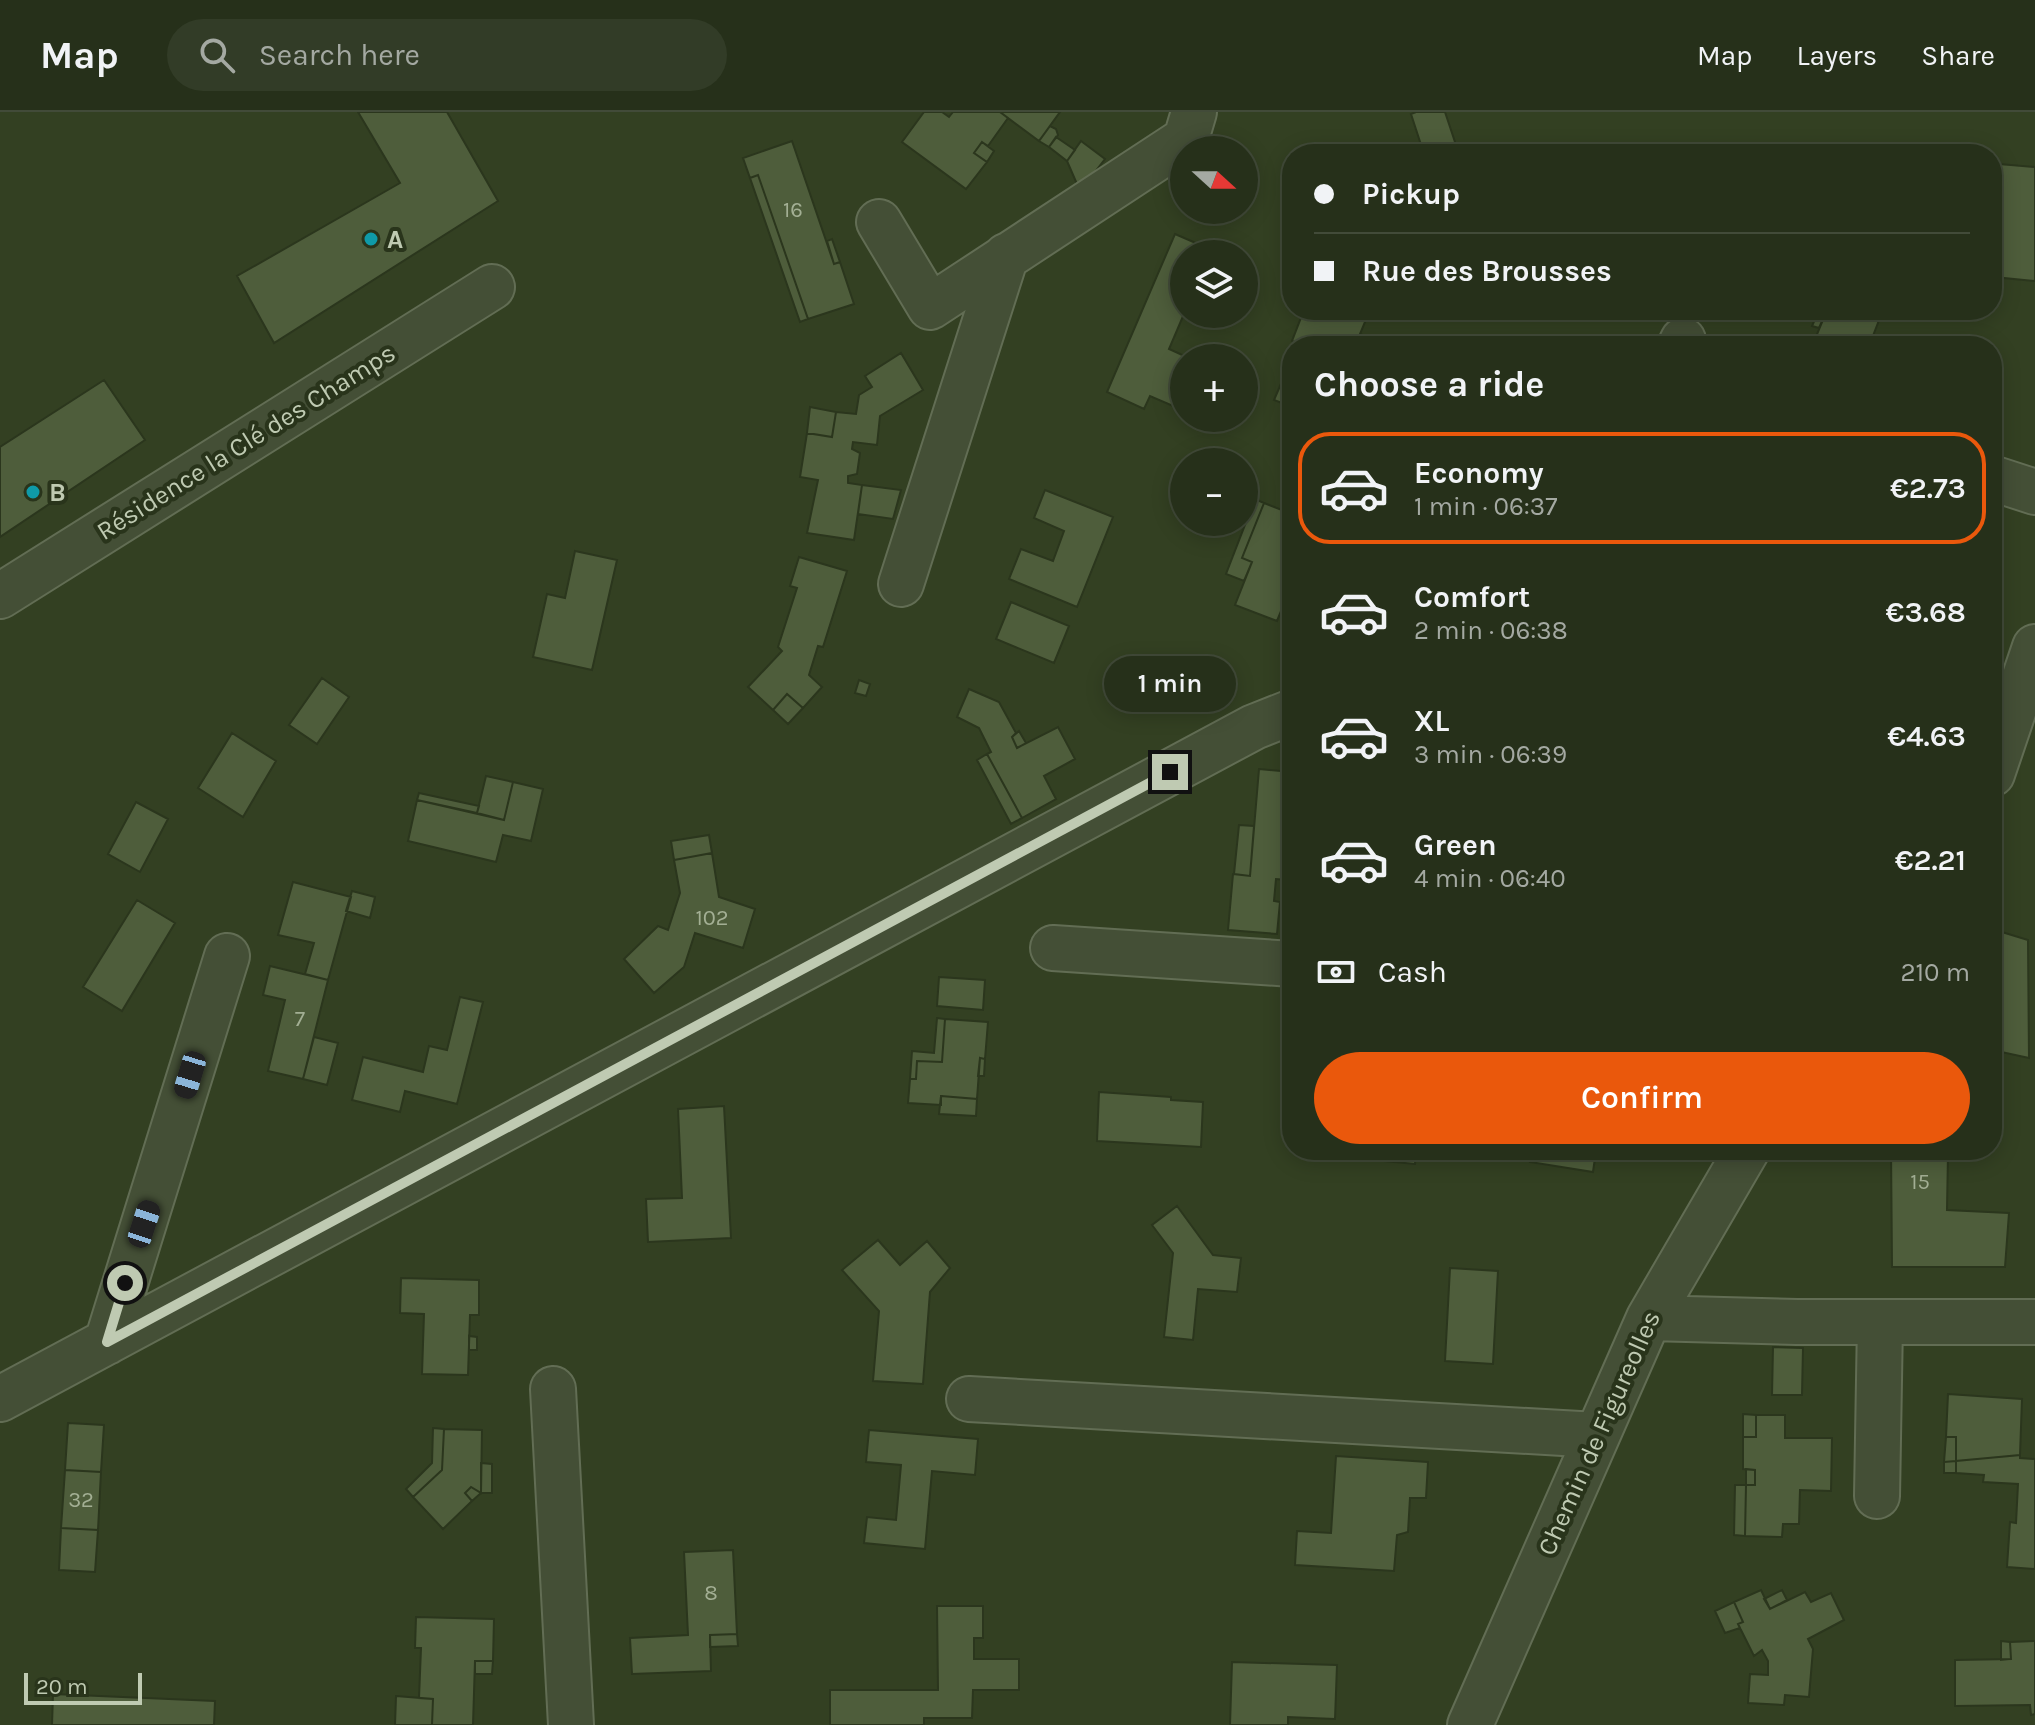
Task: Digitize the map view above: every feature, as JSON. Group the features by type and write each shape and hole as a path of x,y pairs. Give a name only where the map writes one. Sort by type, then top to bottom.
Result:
{"street":[{"path":"879,222 930,307 1186,139 1194,112"},
{"path":"901,584 1006,256"},
{"name":"Résidence la Clé des Champs","path":"0,596 492,287"},
{"path":"2002,481 2035,492"},
{"path":"2002,744 2035,647"},
{"path":"0,1399 1240,734 1282,716"},
{"path":"1053,948 1282,963"},
{"path":"107,1342 227,956"},
{"name":"Chemin de Figureolles","path":"1470,1725 1649,1318 1741,1160"},
{"path":"1649,1318 1797,1322 2035,1322"},
{"path":"1877,1496 1880,1322"},
{"path":"553,1389 571,1725"},
{"path":"969,1399 1597,1435"}],"building":[{"name":"A","path":"358,112 447,112 498,201 274,343 237,276 400,183"},
{"path":"924,112 942,112 949,117 953,112 1000,112 1008,118 988,146 982,142 974,153 987,162 966,189 902,142"},
{"path":"1000,112 1060,112 1039,141"},
{"path":"1445,112 1456,144 1421,144 1411,114"},
{"path":"1050,126 1056,129 1058,135 1049,147 1039,141"},
{"path":"1056,137 1075,150 1067,161 1049,147"},
{"path":"792,141 834,264 840,262 854,304 808,319 758,175 750,178 743,158"},
{"path":"1081,141 1105,159 1080,191 1067,161"},
{"path":"982,142 994,151 987,162 974,153"},
{"path":"2002,164 2035,167 2035,281 2002,278"},
{"path":"758,175 808,319 800,322 750,178"},
{"path":"1175,234 1189,240 1172,240"},
{"path":"832,239 840,262 834,264 827,241"},
{"path":"1170,246 1170,328 1178,328 1169,349 1170,405 1150,396 1144,409 1107,392"},
{"path":"1300,320 1366,320 1360,334 1364,336 1294,336"},
{"path":"1815,320 1823,320 1819,328 1812,326"},
{"path":"1823,320 1879,320 1873,336 1816,336"},
{"path":"901,353 923,390 880,416 877,445 853,442 852,449 860,453 857,474 848,476 848,483 862,485 854,540 807,533 818,480 800,477 807,433 832,437 836,412 856,414 859,395 872,387 865,376"},
{"name":"B","path":"104,380 145,440 0,537 0,447"},
{"path":"1282,381 1282,403 1274,400"},
{"path":"810,407 836,412 832,437 807,433"},
{"path":"862,485 901,490 893,519 858,514"},
{"path":"1045,490 1113,517 1077,607 1009,579 1021,549 1053,561 1064,531 1034,518"},
{"path":"1258,500 1264,503 1258,518"},
{"path":"1264,503 1282,510 1282,609 1277,621 1235,605 1252,562 1242,558 1251,536 1258,536 1258,518"},
{"path":"1241,536 1251,536 1242,558 1252,562 1244,581 1226,574"},
{"path":"575,551 617,560 592,670 533,657 547,594 565,598"},
{"path":"799,557 847,571 823,647 818,646 809,675 822,687 803,708 787,694 773,710 748,687 782,651 778,647 797,588 790,586"},
{"path":"1011,602 1069,626 1054,663 996,639"},
{"path":"322,678 349,697 317,744 289,725"},
{"path":"859,680 870,684 866,696 855,693"},
{"path":"969,689 999,702 1016,733 1012,737 1017,748 1058,727 1075,759 1044,776 1056,799 1022,818 987,754 991,752 979,728 957,717"},
{"path":"787,694 803,708 788,724 773,710"},
{"path":"1019,731 1026,743 1017,748 1012,737"},
{"path":"232,733 276,761 243,817 198,788"},
{"path":"987,754 1022,818 1011,824 977,760"},
{"path":"1259,769 1282,771 1282,880 1276,879 1274,901 1280,902 1277,934 1228,930 1233,874 1250,876"},
{"path":"486,776 513,782 504,820 477,813"},
{"path":"513,782 543,789 531,841 503,835 496,862 408,841 417,800 504,820"},
{"path":"419,793 479,806 477,813 417,800"},
{"path":"136,802 168,819 140,872 108,854"},
{"path":"1239,825 1254,826 1250,876 1234,874"},
{"path":"709,835 712,853 674,860 671,841"},
{"path":"712,853 719,897 755,909 743,948 695,933 684,967 654,993 624,959 658,926 668,930 680,893 674,860"},
{"path":"293,882 351,897 328,980 305,974 314,943 278,935"},
{"path":"352,891 375,897 370,918 346,911"},
{"path":"137,900 175,923 122,1011 83,987"},
{"path":"2002,932 2028,940 2029,1058 2002,1052"},
{"path":"270,966 328,980 303,1079 268,1071 285,1000 263,995"},
{"path":"939,977 985,980 983,1010 937,1006"},
{"path":"460,997 483,1002 457,1104 405,1091 400,1112 352,1100 363,1057 423,1072 429,1046 447,1050"},
{"path":"937,1018 945,1019 942,1062 917,1061 916,1079 910,1079 912,1051 934,1053"},
{"path":"945,1019 988,1022 985,1059 980,1058 977,1099 941,1096 941,1105 908,1103 910,1079 916,1079 917,1061 942,1062"},
{"path":"314,1037 338,1043 327,1085 303,1079"},
{"path":"980,1058 985,1059 984,1076 978,1076"},
{"path":"1099,1092 1203,1102 1201,1147 1097,1141"},
{"path":"941,1096 977,1099 976,1116 939,1114"},
{"path":"724,1106 731,1238 648,1242 646,1199 682,1198 678,1109"},
{"path":"1374,1160 1415,1160 1415,1164"},
{"path":"1530,1160 1595,1160 1593,1172"},
{"path":"1891,1160 1948,1160 1947,1210 2009,1213 2005,1267 1892,1267"},
{"path":"1177,1206 1213,1255 1241,1258 1237,1292 1198,1289 1193,1340 1164,1337 1173,1253 1152,1225"},
{"path":"878,1240 900,1265 927,1241 950,1268 930,1292 923,1384 873,1381 879,1311 842,1270"},
{"path":"1450,1268 1498,1271 1493,1364 1445,1361"},
{"path":"401,1278 479,1280 479,1315 470,1315 468,1375 422,1374 424,1314 400,1313"},
{"path":"469,1336 477,1337 477,1350 469,1350"},
{"path":"1773,1347 1803,1348 1802,1395 1772,1395"},
{"path":"1948,1394 2022,1399 2020,1455 1956,1461 1956,1437 1946,1437"},
{"path":"1743,1414 1756,1415 1756,1437 1743,1437"},
{"path":"1756,1415 1785,1415 1785,1438 1832,1438 1831,1491 1800,1490 1799,1524 1783,1524 1782,1537 1745,1536 1746,1485 1755,1485 1755,1470 1743,1469 1743,1437 1756,1437"},
{"path":"68,1423 104,1425 101,1472 65,1470"},
{"path":"433,1428 444,1429 442,1470 413,1497 406,1489 432,1463"},
{"path":"444,1429 482,1430 481,1493 471,1487 465,1493 472,1501 443,1529 413,1497 442,1470"},
{"path":"869,1430 978,1439 975,1475 932,1471 925,1549 864,1543 867,1517 896,1520 901,1465 866,1462"},
{"path":"1946,1437 1956,1437 1956,1461 1944,1462"},
{"path":"2020,1455 2020,1458 2035,1459 2035,1569 2007,1567 2010,1522 2016,1523 2018,1484 1983,1482 1984,1475 1956,1473 1956,1461"},
{"path":"1336,1456 1428,1462 1426,1498 1410,1498 1408,1532 1397,1535 1394,1571 1295,1565 1297,1531 1331,1533"},
{"path":"1956,1461 1956,1473 1944,1473 1944,1462"},
{"path":"481,1463 492,1464 492,1493 481,1493"},
{"path":"1746,1469 1755,1470 1755,1485 1746,1485"},
{"path":"65,1470 101,1472 98,1530 61,1528"},
{"path":"1735,1485 1746,1485 1745,1536 1734,1535"},
{"path":"471,1487 481,1493 472,1501 465,1493"},
{"path":"61,1528 98,1530 95,1572 59,1570"},
{"path":"733,1550 737,1634 710,1635 711,1671 632,1674 630,1638 688,1635 684,1552"},
{"path":"1761,1590 1770,1609 1805,1592 1811,1602 1831,1593 1844,1620 1808,1639 1813,1649 1809,1697 1785,1695 1784,1705 1748,1703 1750,1674 1768,1675 1768,1661 1762,1650 1754,1656 1738,1624 1743,1622 1734,1602"},
{"path":"1782,1590 1787,1600 1770,1609 1764,1599"},
{"path":"1734,1602 1743,1622 1738,1624 1740,1628 1725,1633 1715,1611"},
{"path":"937,1606 983,1606 983,1638 974,1638 974,1659 1019,1659 1019,1690 973,1690 972,1718 924,1718 924,1725 830,1725 830,1690 938,1690"},
{"path":"416,1617 494,1619 493,1661 475,1661 473,1725 432,1725 433,1699 419,1698 421,1648 415,1648"},
{"path":"737,1634 738,1646 710,1647 710,1635"},
{"path":"2001,1641 2010,1642 2011,1659 2001,1660"},
{"path":"2035,1641 2035,1714 2031,1715 2030,1705 1955,1706 1955,1660 2011,1659 2010,1642"},
{"path":"475,1661 493,1661 492,1674 475,1674"},
{"path":"1232,1662 1337,1665 1335,1719 1288,1717 1288,1725 1230,1725"},
{"path":"53,1694 215,1701 214,1725 52,1725"},
{"path":"396,1696 433,1699 432,1725 395,1725"}],"place":[{"name":"A","path":"371,239"},
{"name":"B","path":"33,492"}],"route":[{"path":"125,1283 107,1342 1170,772"}]}
